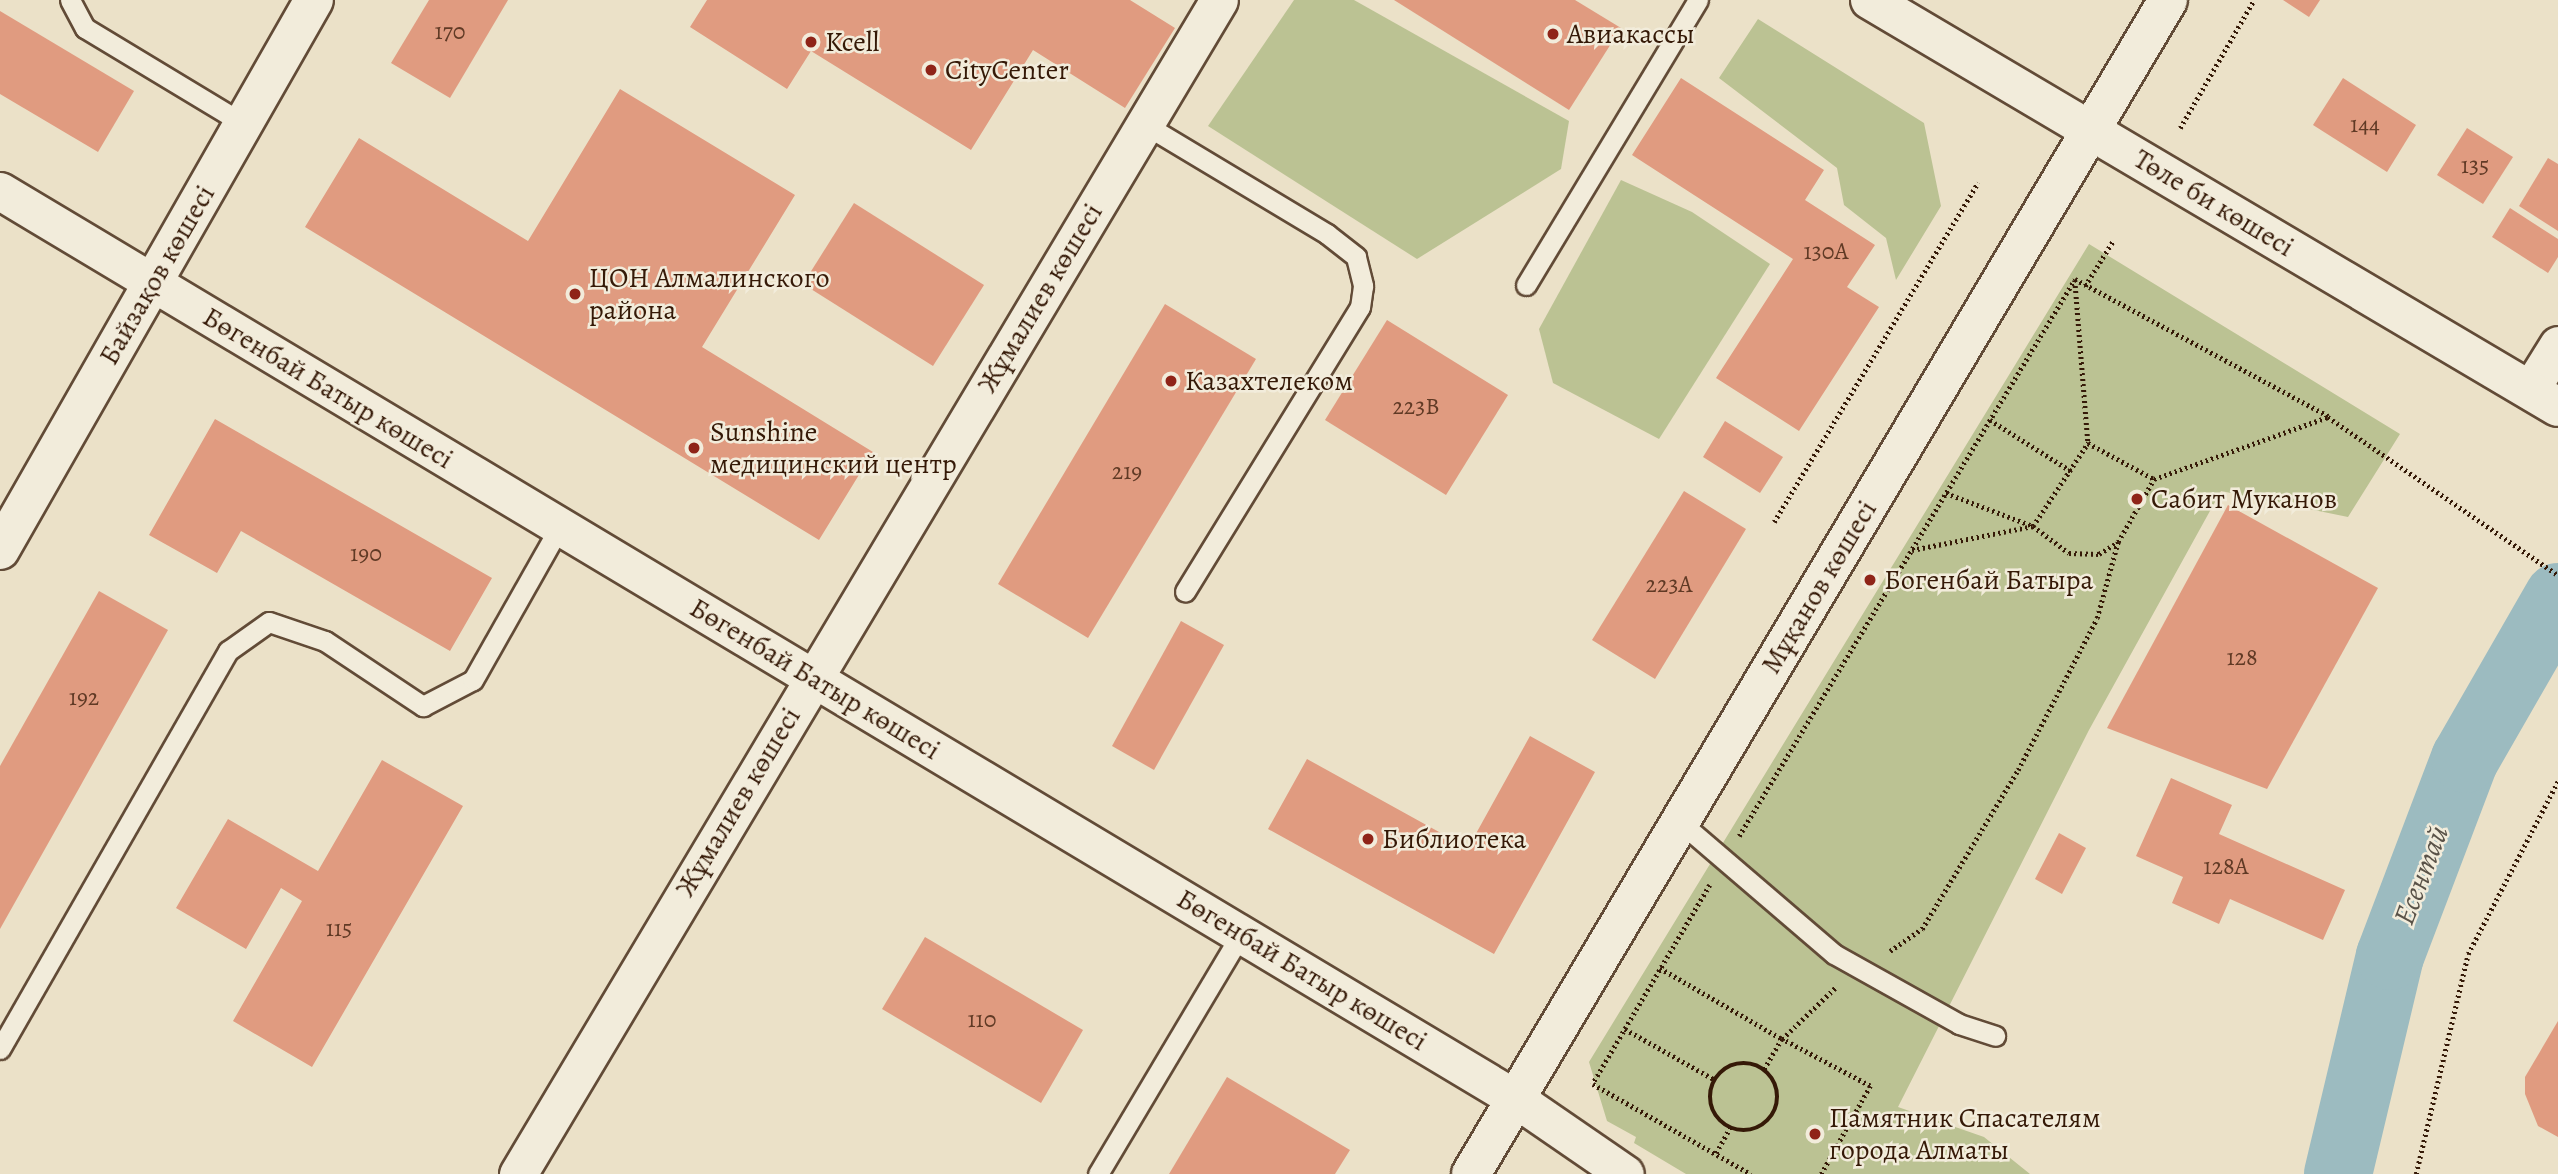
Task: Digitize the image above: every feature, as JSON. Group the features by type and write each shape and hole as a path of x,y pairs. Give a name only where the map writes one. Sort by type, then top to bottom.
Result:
{"main road":[{"name":"Байзақов көшесі","path":"0,550 314,0"},
{"name":"Төле би көшесі","path":"1870,0 2544,399"},
{"name":"Мұқанов көшесі","path":"1471,1174 2168,0"}],"street":[{"name":"Жұмалиев көшесі","path":"518,1174 812,677 1219,0"},
{"name":"Бөгенбай Батыр көшесі","path":"0,191 1516,1099 1625,1174"},
{"path":"2544,399 2558,345"}],"lane":[{"path":"70,0 85,28 244,124"},
{"path":"1526,285 1698,0"},
{"path":"1144,124 1327,234 1356,257 1363,286 1360,307 1185,592"},
{"path":"0,1049 228,651 269,622 325,641 424,705 473,680 560,526"},
{"path":"1680,822 1834,954 1959,1024 1995,1036"},
{"path":"1098,1174 1241,934"}],"path":[{"path":"2180,128 2254,0"},
{"path":"1774,522 1978,183"},
{"path":"2085,286 2113,241"},
{"path":"2075,279 2329,416 2510,545 2558,575"},
{"path":"1751,1174 1593,1084 1660,968 2075,279"},
{"path":"1912,550 2033,526 2088,443 2075,279"},
{"path":"1764,1070 1782,1039 1822,996 1922,929 2018,769 2097,618 2118,542 2154,479 2329,416"},
{"path":"1990,420 2071,471"},
{"path":"2088,443 2154,479"},
{"path":"1946,494 2033,526 2069,553 2084,557 2099,554 2118,542"},
{"path":"2416,1174 2468,954 2558,781"},
{"path":"1660,968 1782,1039 1870,1086 1821,1174"},
{"path":"1625,1029 1715,1080"},
{"path":"1743,1063 1764,1070 1777,1088 1776,1109 1762,1126 1752,1130 1730,1128 1721,1122 1711,1102 1715,1080 1722,1071 1743,1063"},
{"path":"1716,1153 1730,1128"}],"green space":[{"path":"1294,0 1354,0 1569,121 1561,169 1417,259 1208,126"},
{"path":"1758,19 1924,123 1941,206 1896,280 1886,238 1844,205 1837,168 1719,78"},
{"path":"1621,180 1692,212 1770,264 1659,439 1553,383 1539,329"},
{"path":"2089,244 2400,434 2348,517 2221,491 2089,730 1898,1107 1984,1137 2030,1174 1686,1174 1634,1143 1636,1137 1607,1121 1589,1062"}],"building":[{"path":"429,0 508,0 450,98 391,63"},
{"name":"CityCenter","path":"707,0 1130,0 1175,28 1125,108 1033,50 971,150 811,51 787,89 690,27"},
{"path":"1394,0 1575,0 1621,28 1569,110"},
{"path":"2283,0 2320,0 2309,17"},
{"path":"0,11 134,91 98,152 0,94"},
{"path":"1681,78 1824,170 1805,200 1875,245 1847,287 1879,307 1799,431 1716,378 1793,259 1632,155"},
{"path":"2343,78 2416,125 2387,172 2313,125"},
{"name":"ЦОН Алмалинского района","path":"620,89 795,195 702,347 873,452 819,540 305,227 359,138 528,241"},
{"path":"2467,128 2513,157 2483,204 2437,175"},
{"path":"2548,158 2558,164 2558,231 2519,206"},
{"path":"854,203 984,285 933,366 803,284"},
{"path":"2510,208 2558,239 2558,257 2548,273 2492,237"},
{"path":"1165,304 1256,359 1088,638 998,584"},
{"path":"1387,320 1508,395 1446,495 1325,420"},
{"path":"215,419 492,578 450,651 241,531 217,573 149,535"},
{"path":"1725,421 1783,457 1760,493 1703,457"},
{"path":"1684,491 1746,529 1655,679 1592,640"},
{"path":"2228,505 2378,588 2267,789 2107,728"},
{"path":"99,591 168,630 0,929 0,766"},
{"path":"1181,621 1224,645 1154,770 1112,746"},
{"name":"Библиотека","path":"1530,736 1595,772 1494,954 1268,829 1307,759 1468,848"},
{"path":"382,760 463,806 312,1067 233,1021 302,901 281,888 246,949 176,908 228,819 318,871"},
{"path":"2171,778 2232,805 2219,834 2345,890 2323,940 2230,899 2219,924 2172,903 2183,877 2136,856"},
{"path":"2059,833 2086,848 2062,894 2035,879"},
{"path":"925,937 1083,1030 1041,1103 882,1009"},
{"path":"2558,1021 2558,1137 2538,1126 2525,1094 2525,1077"},
{"path":"1227,1077 1350,1150 1335,1174 1169,1174"}],"waterway":[{"name":"Есентай","path":"2338,1174 2390,956 2465,759 2558,597"}],"place":[{"name":"Авиакассы","path":"1553,34"},
{"name":"Kcell","path":"811,42"},
{"name":"CityCenter","path":"931,70"},
{"name":"ЦОН Алмалинского района","path":"575,294"},
{"name":"Казахтелеком","path":"1171,381"},
{"name":"Sunshine медицинский центр","path":"694,448"},
{"name":"Сабит Муканов","path":"2137,499"},
{"name":"Богенбай Батыра","path":"1870,580"},
{"name":"Библиотека","path":"1368,839"},
{"name":"Памятник Спасателям города Алматы","path":"1815,1134"}]}
